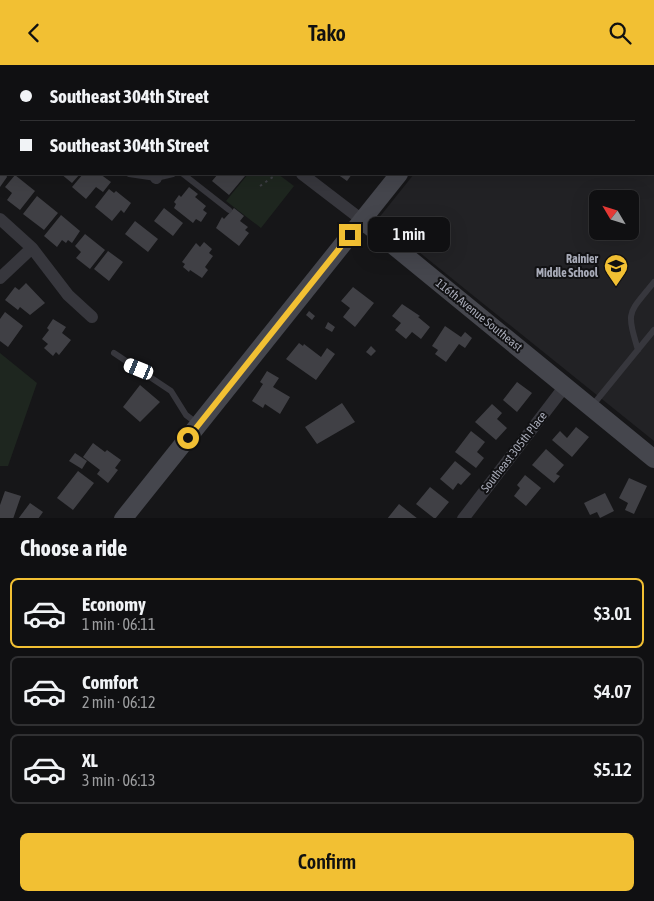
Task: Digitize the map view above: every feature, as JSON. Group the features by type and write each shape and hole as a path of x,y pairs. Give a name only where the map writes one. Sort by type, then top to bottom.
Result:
{"street":[{"name":"116th Avenue Southeast","path":"303,175 362,220 654,459"},
{"path":"125,518 398,175"},
{"path":"0,219 32,247 68,295 92,317"},
{"path":"0,277 32,247"},
{"name":"Southeast 305th Place","path":"464,518 565,386"}],"lane":[{"path":"142,175 156,176"},
{"path":"184,175 230,210"},
{"path":"638,350 630,322 630,312 654,282"},
{"path":"591,407 654,330"},
{"path":"114,353 171,391 186,415 199,425"}],"path":[{"path":"260,186 276,175"}],"shaded area":[{"path":"247,175 279,175 294,186 261,228 226,201"},
{"path":"413,175 654,175 654,441 378,219"},
{"path":"0,353 37,383 8,466 0,466"}],"building":[{"path":"0,175 6,175 7,177 0,187"},
{"path":"15,175 35,191 20,210 7,200 12,193 5,187"},
{"path":"62,175 79,175 72,183"},
{"path":"82,175 101,175 111,182 103,192 96,187 86,199 72,187"},
{"path":"217,175 245,176 229,195 212,181"},
{"path":"338,175 351,175 347,181"},
{"path":"189,187 198,194 195,197 206,206 203,210 207,213 201,222 196,219 193,223 174,208 176,204 174,202 179,195 181,197"},
{"path":"109,189 114,193 116,191 131,203 124,213 121,210 112,221 95,207"},
{"path":"37,196 58,213 44,230 23,214"},
{"path":"164,208 183,223 173,236 154,221"},
{"path":"234,208 244,216 240,221 248,227 245,230 249,233 239,246 216,228 222,217 224,219"},
{"path":"61,215 80,231 72,243 68,240 66,243 62,240 57,247 44,236"},
{"path":"135,221 158,239 148,252 125,234"},
{"path":"85,234 105,250 90,269 76,258 81,252 75,246"},
{"path":"204,242 212,249 209,253 213,256 205,267 208,270 202,278 190,270 189,272 183,267 185,264 182,262 196,243 200,247"},
{"path":"108,251 123,262 109,281 94,269"},
{"path":"26,283 45,303 30,315 20,307 18,310 5,300 15,287 19,290"},
{"path":"353,287 374,303 355,327 343,317 350,308 341,301"},
{"path":"402,304 420,316 418,317 430,327 421,339 412,332 406,339 395,330 401,323 392,316"},
{"path":"309,311 315,316 312,320 306,315"},
{"path":"5,312 23,326 8,347 0,341 0,319"},
{"path":"53,319 66,327 62,333 71,340 59,355 56,352 53,356 44,348 48,344 42,339 49,330 47,328"},
{"path":"328,322 335,327 332,332 325,328"},
{"path":"445,326 461,337 465,332 472,338 465,348 459,344 446,362 435,354 438,350 432,346"},
{"path":"299,343 303,346 304,344 321,357 327,348 335,354 316,380 286,359"},
{"path":"371,346 376,351 371,356 366,352"},
{"path":"267,371 279,378 273,387 290,397 280,414 265,404 263,408 252,401 263,384 260,382"},
{"path":"517,382 532,393 517,412 503,400"},
{"path":"140,385 160,402 140,422 123,407"},
{"path":"342,403 355,422 317,444 305,427"},
{"path":"492,404 502,413 497,419 507,428 496,440 475,422"},
{"path":"576,427 589,437 572,457 552,440 560,431 567,438"},
{"path":"471,431 485,442 477,452 484,458 476,468 455,452"},
{"path":"93,443 121,460 115,468 118,470 108,483 97,474 100,470 83,457"},
{"path":"546,449 564,465 556,474 560,476 554,483 532,465"},
{"path":"75,453 87,461 82,469 69,461"},
{"path":"455,461 471,474 461,485 458,483 453,490 440,479"},
{"path":"78,471 94,483 73,510 57,498"},
{"path":"525,475 541,488 526,506 514,496 520,488 517,485"},
{"path":"629,478 647,486 634,514 625,510 628,503 619,498"},
{"path":"430,487 449,502 436,518 416,504"},
{"path":"5,491 21,496 13,518 0,518 0,505"},
{"path":"605,493 614,511 600,518 597,512 590,515 584,503"},
{"path":"30,503 43,512 39,518 19,518"},
{"path":"399,504 417,518 388,518"}],"place":[{"name":"Rainier Middle School","path":"616,287"}],"route":[{"path":"188,438 350,235"}]}
